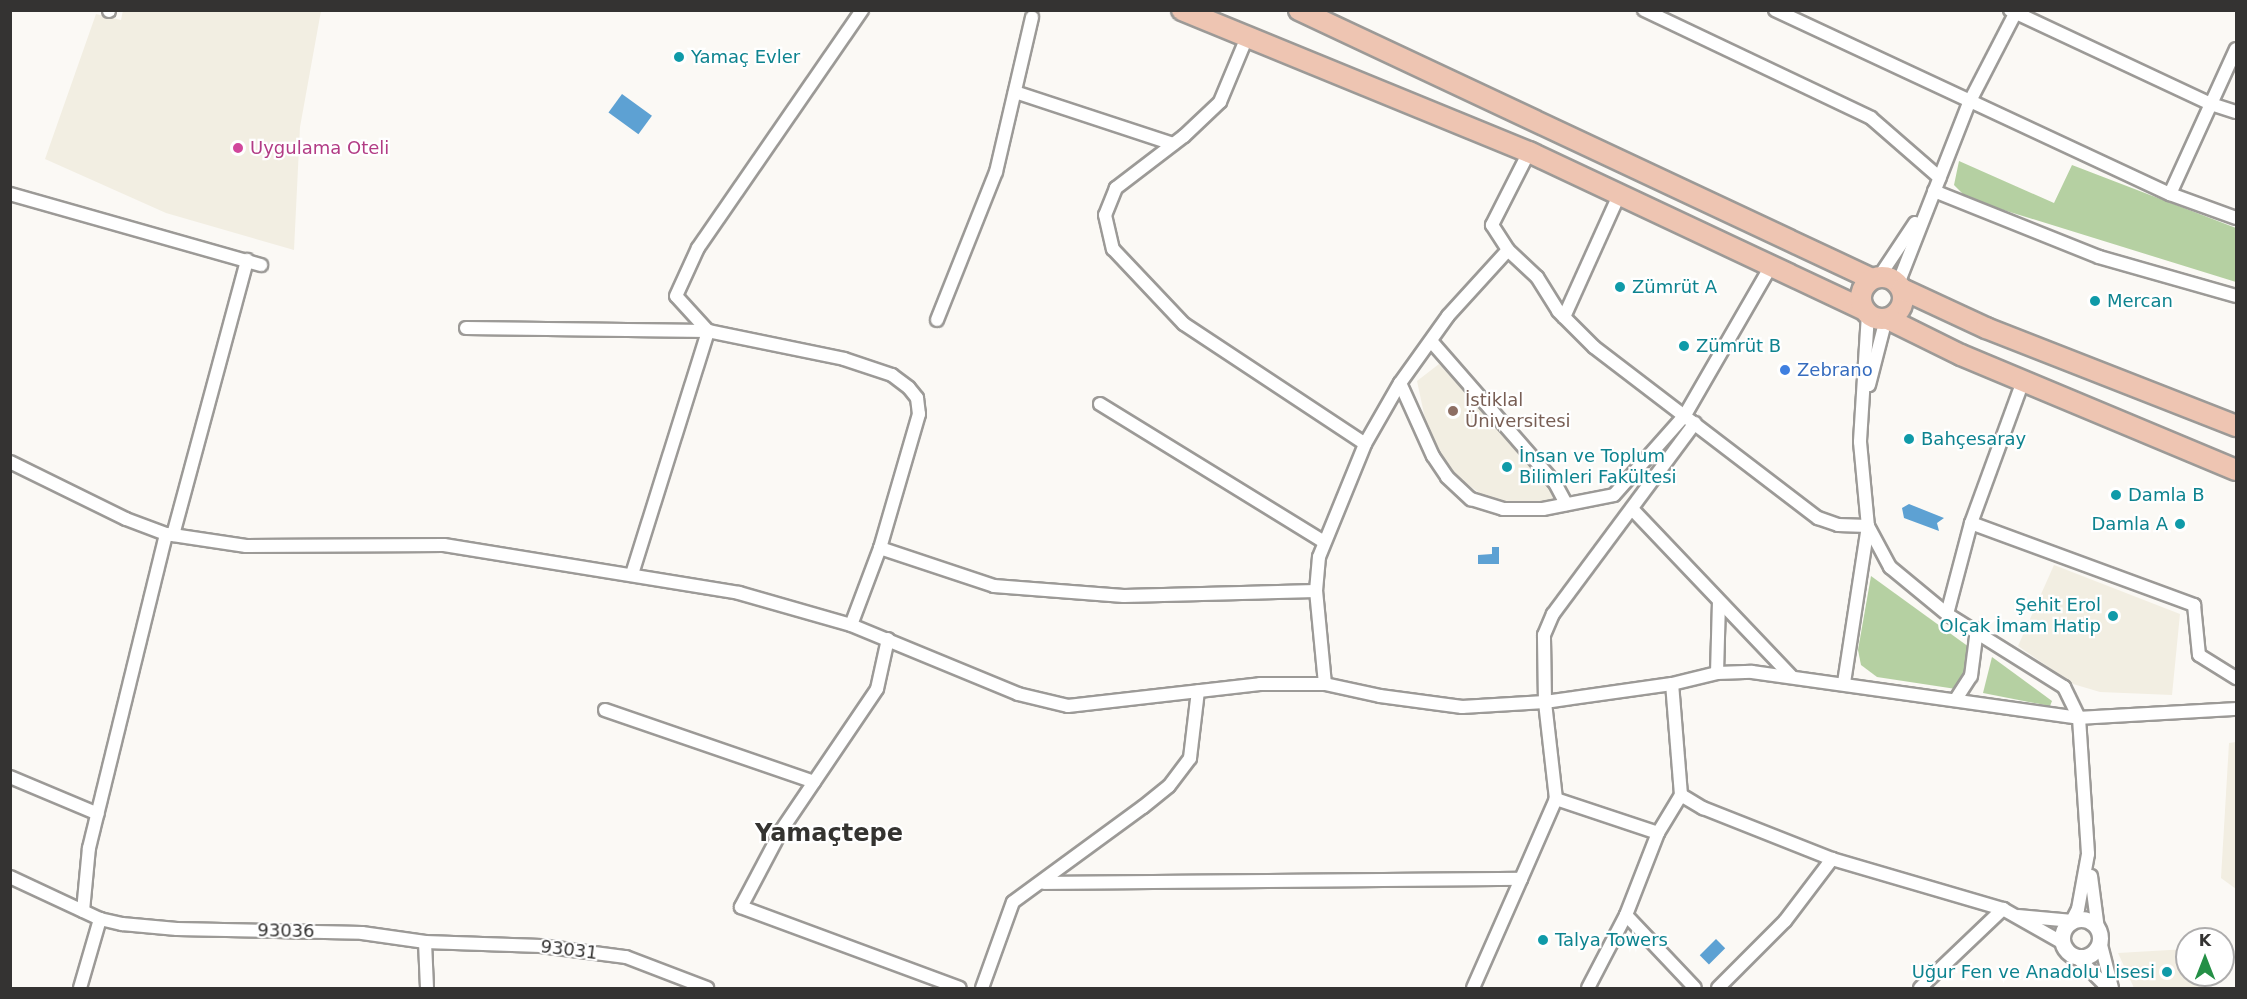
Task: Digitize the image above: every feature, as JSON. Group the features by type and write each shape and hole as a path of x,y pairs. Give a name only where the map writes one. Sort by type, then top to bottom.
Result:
{"main road":[{"path":"1182,10 1529,152 1876,315 2023,381 2236,470"},
{"path":"1299,10 1332,17 1986,328 2236,426"},
{"path":"1876,315 1861,295 1888,282"},
{"path":"1876,315 1900,310 1888,282"}],"street":[{"path":"708,331 676,296 698,248 862,10"},
{"path":"1644,10 1871,118 1940,178"},
{"path":"1774,10 1969,104 2170,194 2236,218"},
{"path":"1888,282 1928,205 1969,104 2014,11 2211,104 2236,112"},
{"path":"937,320 996,172 1032,17"},
{"path":"1247,37 1220,102 1173,144 1116,188 1105,216 1113,249 1184,324 1365,444"},
{"path":"2170,194 2236,49"},
{"path":"1015,92 1173,144"},
{"path":"1529,152 1492,225 1508,250 1537,277 1564,317 1594,347 1818,518 1838,525 1868,526"},
{"path":"1934,191 2099,257 2236,296"},
{"path":"10,194 261,265"},
{"path":"1564,317 1619,195"},
{"path":"1888,282 1928,205"},
{"path":"1325,684 1316,591 1323,541 1365,444 1400,384 1431,341 1508,250"},
{"path":"83,911 89,848 169,534 247,260"},
{"path":"1400,384 1433,456 1447,477 1471,500 1503,509 1566,504 1614,495 1685,415 1771,267"},
{"path":"1862,416 1876,315"},
{"path":"1844,683 1868,526 1860,442 1876,315"},
{"path":"466,328 708,331 844,359 891,375 917,398 918,414 880,548 851,625"},
{"path":"632,574 708,331"},
{"path":"1431,341 1555,483 1566,504"},
{"path":"1947,614 1971,523 2023,381"},
{"path":"1100,404 1323,541"},
{"path":"1473,988 1556,799 1545,702 1544,635 1553,614 1634,511 1695,423"},
{"path":"10,462 126,519 169,534 246,546 444,545 739,593 851,625 888,639 915,655 1018,694 1068,706 1260,684 1325,684 1380,696 1462,707 1545,702 1672,684 1718,673 1792,677 1844,683 2079,718 2236,709"},
{"path":"1634,511 1792,677"},
{"path":"1971,523 2194,605 2199,655 2236,678"},
{"path":"1868,526 1890,567 1947,614 1977,629 2064,687 2079,718 2088,854 2099,935 2110,988"},
{"path":"880,548 994,586 1124,597 1316,591"},
{"path":"1718,673 1719,602"},
{"path":"1956,699 1971,676 1977,629"},
{"path":"888,639 877,689 781,831 741,907 960,988"},
{"path":"1588,988 1626,915 1658,833 1681,795 1672,684"},
{"path":"982,988 1013,902 1044,883 1170,786 1190,758 1198,691"},
{"path":"605,710 814,782"},
{"path":"10,777 98,814"},
{"path":"1681,795 1703,808 1832,859 2003,909 2063,943 2110,988"},
{"path":"1556,799 1658,833"},
{"path":"2063,943 2064,931 2072,921 2084,888 2088,854"},
{"path":"1718,988 1785,921 1832,859"},
{"name":"93036","path":"10,877 100,919 177,929 362,933 425,942"},
{"path":"1044,883 1521,879"},
{"path":"1920,988 2003,909"},
{"path":"1626,915 1695,988"},
{"path":"2018,916 2072,921 2084,919 2099,935"},
{"path":"80,988 100,919"},
{"path":"2076,956 2094,952 2099,935"},
{"path":"425,942 427,988"},
{"name":"93031","path":"425,942 541,946 626,957 692,985 707,988"}],"shaded area":[{"path":"123,10 321,11 300,127 294,250 166,213 45,159 96,14 121,20"},
{"name":"İstiklal Üniversitesi","path":"1439,364 1549,485 1555,500 1522,505 1493,503 1455,475 1430,442 1417,381"},
{"path":"2054,565 2180,614 2172,695 2100,692 2073,684 2018,646"},
{"path":"2236,742 2236,889 2221,878 2229,743"},
{"path":"2175,950 2175,987 2202,988 2134,988 2118,953"}],"green space":[{"path":"1959,161 2054,203 2072,165 2236,228 2236,282 1968,199 1954,185"},
{"path":"1871,576 1969,647 1970,661 1962,684 1956,689 1877,677 1861,665 1858,650"},
{"path":"1992,657 2052,701 2050,706 1983,693"}],"water":[{"path":"622,94 652,116 638,134 608,113"},
{"path":"1909,504 1944,518 1937,523 1939,531 1904,518 1902,508"},
{"path":"1492,547 1499,547 1499,564 1478,564 1478,555 1492,554"},
{"path":"1716,939 1725,948 1709,964 1700,955"}],"place":[{"name":"Yamaç Evler","path":"679,57"},
{"name":"Uygulama Oteli","path":"238,148"},
{"name":"Zümrüt A","path":"1620,287"},
{"name":"Mercan","path":"2095,301"},
{"name":"Zümrüt B","path":"1684,346"},
{"name":"Zebrano","path":"1785,370"},
{"name":"İstiklal Üniversitesi","path":"1453,411"},
{"name":"Bahçesaray","path":"1909,439"},
{"name":"İnsan ve Toplum Bilimleri Fakültesi","path":"1507,467"},
{"name":"Damla B","path":"2116,495"},
{"name":"Damla A","path":"2180,524"},
{"name":"Şehit Erol Olçak İmam Hatip","path":"2113,616"},
{"name":"Talya Towers","path":"1543,940"},
{"name":"Uğur Fen ve Anadolu Lisesi","path":"2167,972"}],"district":[{"name":"Yamaçtepe","path":"829,834"}]}
